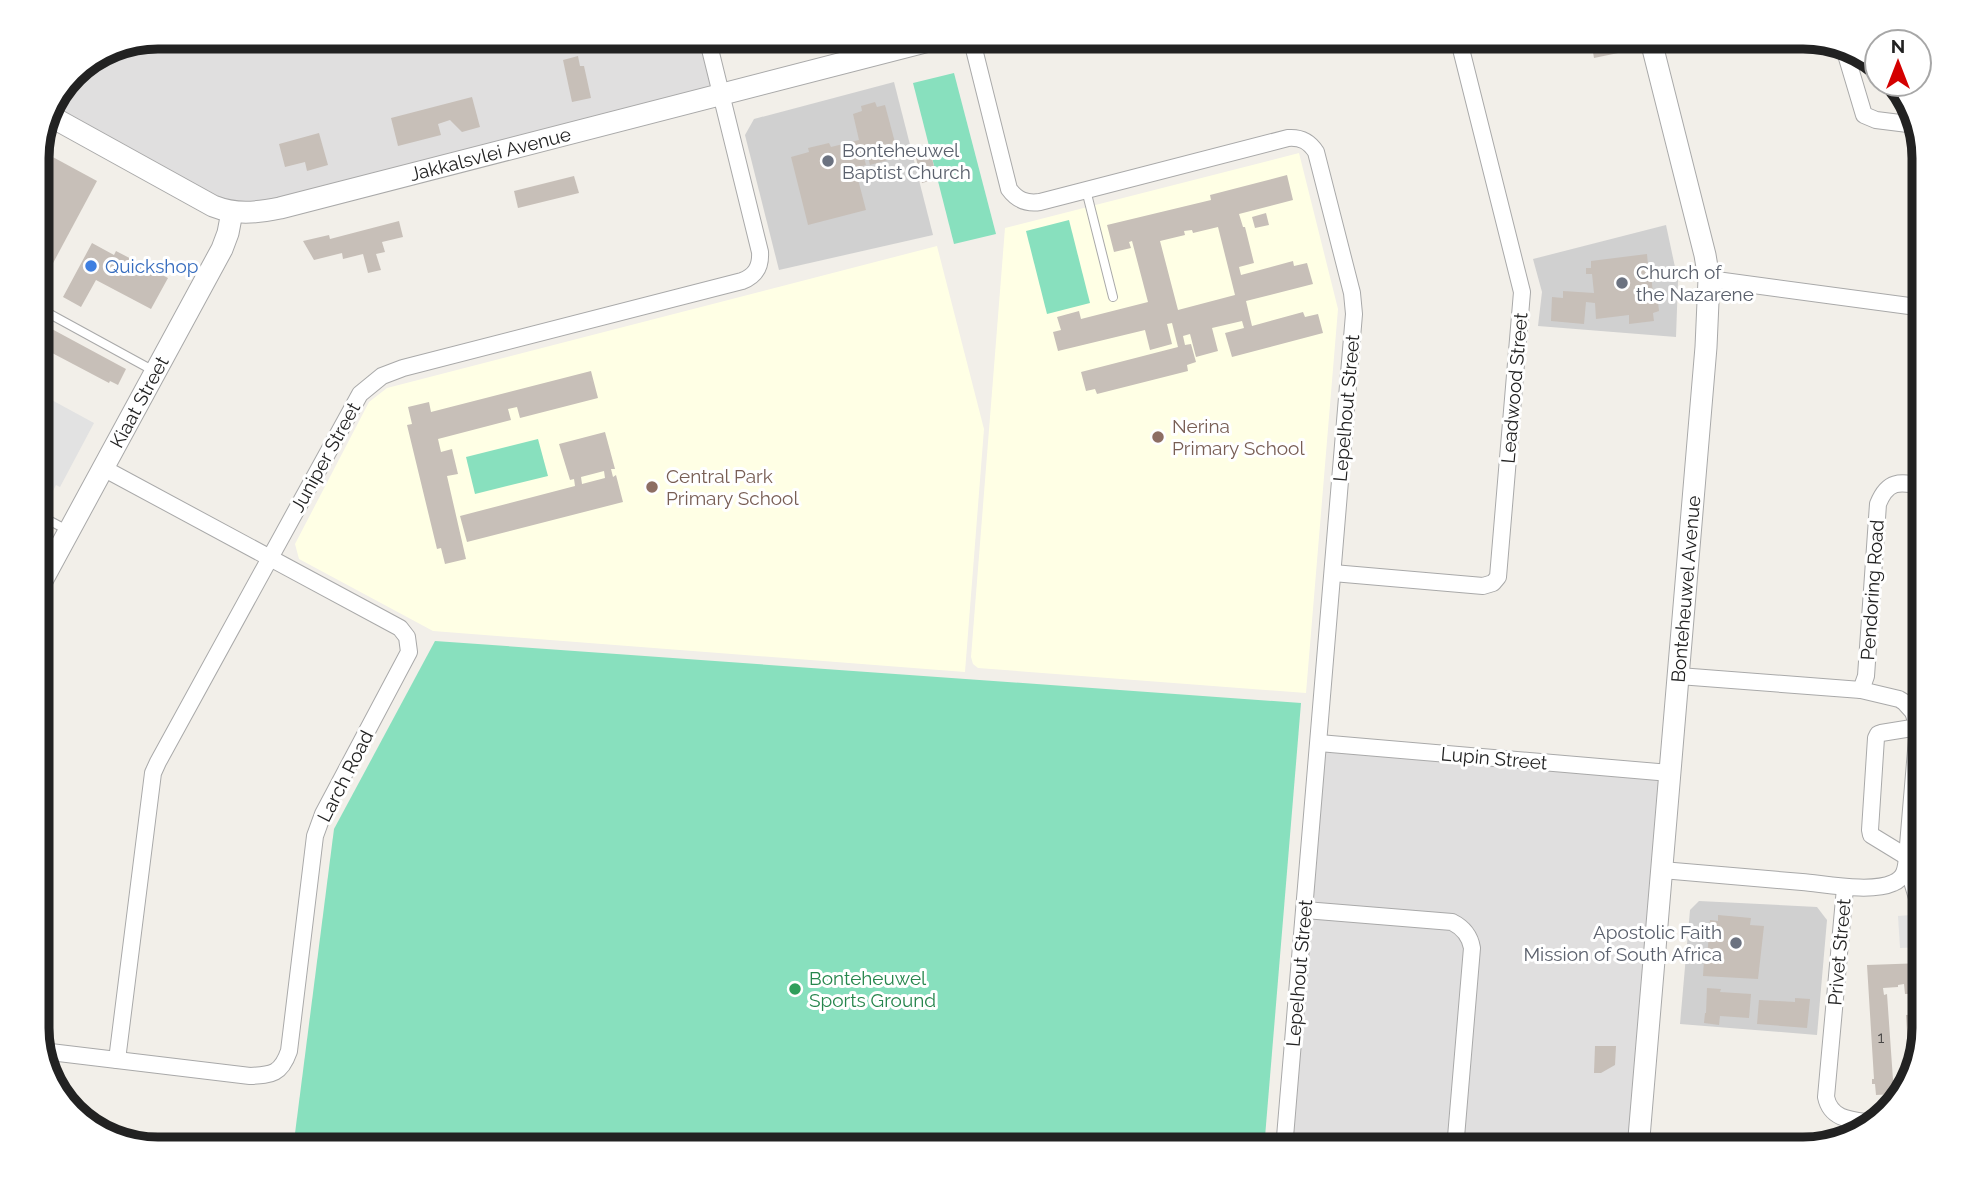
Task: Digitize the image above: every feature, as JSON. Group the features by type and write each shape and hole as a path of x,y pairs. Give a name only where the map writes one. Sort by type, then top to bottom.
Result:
{"street":[{"name":"Juniper Street","path":"117,1060 153,773 355,402 366,387 382,376 403,368 742,281 755,273 760,264 761,252 710,49"},
{"name":"Jakkalsvlei Avenue","path":"57,120 213,206 232,212 256,213 897,49"},
{"name":"Lepelhout Street","path":"974,49 1007,181 1014,195 1026,202 1033,203 1288,138 1302,139 1316,152 1354,307 1285,1137"},
{"name":"Leadwood Street","path":"1333,573 1483,586 1493,583 1499,577 1522,292 1461,49"},
{"name":"Bonteheuwel Avenue","path":"1639,1137 1706,347 1709,279 1653,49"},
{"path":"1847,58 1864,116 1906,124"},
{"name":"Kiaat Street","path":"49,568 222,249 232,212"},
{"path":"1709,279 1912,306"},
{"name":"Larch Road","path":"52,1052 250,1076 269,1076 281,1069 289,1051 315,836 323,814 406,660 409,647 407,637 400,628 103,468"},
{"name":"Pendoring Road","path":"1861,690 1866,676 1878,504 1889,486 1898,483 1912,484"},
{"path":"1679,676 1861,690 1899,699 1912,711"},
{"path":"1906,864 1871,835 1870,830 1878,734 1912,728"},
{"name":"Lupin Street","path":"1319,743 1670,773"},
{"path":"1844,888 1890,885 1897,882 1906,864 1912,796"},
{"name":"Privet Street","path":"1662,870 1844,888 1826,1097 1830,1108 1841,1118 1860,1121"},
{"path":"1305,910 1452,922 1459,925 1468,936 1472,948 1456,1137"}],"lane":[{"path":"1086,190 1113,297"},
{"path":"49,314 155,371"},
{"path":"49,520 69,531"},
{"path":"1906,864 1912,890"}],"shaded area":[{"path":"158,49 711,49 722,93 247,213 56,120 71,92 86,76 116,57"},
{"path":"894,82 933,235 779,270 745,135 754,119"},
{"name":"Nerina Primary School","path":"1299,153 1338,309 1306,693 978,668 971,657 1005,228"},
{"path":"1666,225 1678,281 1676,337 1538,326 1542,292 1533,259"},
{"name":"Central Park Primary School","path":"937,246 984,429 965,672 433,631 299,559 295,544 369,402 387,388"},
{"path":"49,399 94,423 60,487 56,485 49,499"},
{"path":"1321,746 1668,774 1637,1137 1287,1137"},
{"path":"1699,901 1817,907 1827,920 1817,1035 1680,1024 1690,910"},
{"path":"1912,915 1912,948 1900,948 1898,916"}],"green space":[{"path":"954,73 996,234 954,244 913,83"},
{"path":"1069,220 1090,303 1047,314 1026,231"},
{"path":"538,439 548,476 475,494 466,457"},
{"name":"Bonteheuwel Sports Ground","path":"435,641 1301,703 1265,1137 295,1137 334,829"}],"building":[{"path":"1592,49 1622,49 1623,52 1594,58"},
{"path":"578,56 580,66 584,66 591,98 572,102 563,60"},
{"path":"472,97 480,127 462,132 450,120 438,124 441,135 398,146 391,118"},
{"name":"Bonteheuwel Baptist Church","path":"875,102 877,107 885,105 897,150 893,150 895,158 870,165 868,157 864,158 866,165 855,168 866,210 808,225 791,157 809,152 808,148 829,143 831,147 859,140 853,114 862,111 861,106"},
{"path":"319,133 328,165 307,171 305,162 285,167 279,144"},
{"path":"923,145 924,152 930,150 937,179 922,183 915,147"},
{"path":"49,155 97,181 52,265 49,263"},
{"path":"1287,175 1293,200 1239,214 1254,263 1239,267 1241,275 1293,261 1294,266 1307,263 1313,284 1246,301 1252,326 1303,312 1305,317 1318,314 1323,333 1232,357 1225,333 1244,328 1242,321 1212,328 1218,351 1196,357 1190,334 1183,336 1185,345 1191,344 1196,362 1187,365 1188,371 1097,394 1095,389 1086,391 1081,372 1178,347 1172,323 1167,324 1172,344 1150,350 1145,330 1058,351 1053,332 1061,330 1057,317 1079,311 1081,319 1148,302 1132,241 1129,242 1131,248 1114,252 1107,225 1211,200 1210,195","holes":["1218,227 1235,295 1178,310 1160,241 1185,235 1184,231 1192,230 1193,233"]},
{"path":"574,176 579,193 518,208 514,191"},
{"path":"1266,213 1269,225 1255,228 1252,217"},
{"path":"399,221 403,237 382,242 385,252 376,254 381,270 368,273 363,254 343,259 342,253 314,260 303,241 329,235 330,239"},
{"path":"92,243 114,255 116,251 168,278 151,309 96,280 81,307 63,297"},
{"name":"Church of the Nazarene","path":"1647,254 1653,293 1657,293 1659,311 1653,313 1654,321 1629,324 1629,315 1596,319 1595,303 1586,302 1584,324 1551,321 1552,297 1563,298 1563,291 1594,293 1592,274 1586,274 1586,268 1591,268 1591,261"},
{"path":"49,327 126,369 118,385 110,381 109,383 49,351"},
{"path":"591,371 598,398 520,418 517,407 508,409 511,420 438,439 441,452 452,449 458,474 447,476 466,559 445,564 441,548 437,549 407,425 412,424 408,407 429,402 431,412"},
{"path":"605,432 615,469 611,469 613,477 616,475 623,502 467,542 460,516 575,486 574,479 570,480 559,444","holes":["604,471 605,478 582,484 581,477"]},
{"name":"Apostolic Faith Mission of South Africa","path":"1718,915 1751,918 1750,925 1764,926 1758,979 1703,976 1710,920 1718,921"},
{"path":"1912,963 1912,994 1905,994 1904,984 1883,988 1884,995 1887,994 1894,1088 1890,1094 1876,1095 1875,1084 1872,1084 1874,1079 1867,965"},
{"path":"1707,988 1721,989 1720,992 1751,994 1749,1018 1720,1016 1719,1025 1704,1023"},
{"path":"1795,998 1810,999 1807,1028 1757,1024 1759,1000 1795,1002"},
{"path":"1906,1015 1912,1015 1908,1054"},
{"path":"1595,1046 1616,1046 1615,1065 1601,1073 1594,1073"}],"place":[{"name":"Bonteheuwel Baptist Church","path":"828,161"},
{"name":"Quickshop","path":"91,266"},
{"name":"Church of the Nazarene","path":"1622,283"},
{"name":"Nerina Primary School","path":"1158,437"},
{"name":"Central Park Primary School","path":"652,487"},
{"name":"Apostolic Faith Mission of South Africa","path":"1736,943"},
{"name":"Bonteheuwel Sports Ground","path":"795,989"}]}
